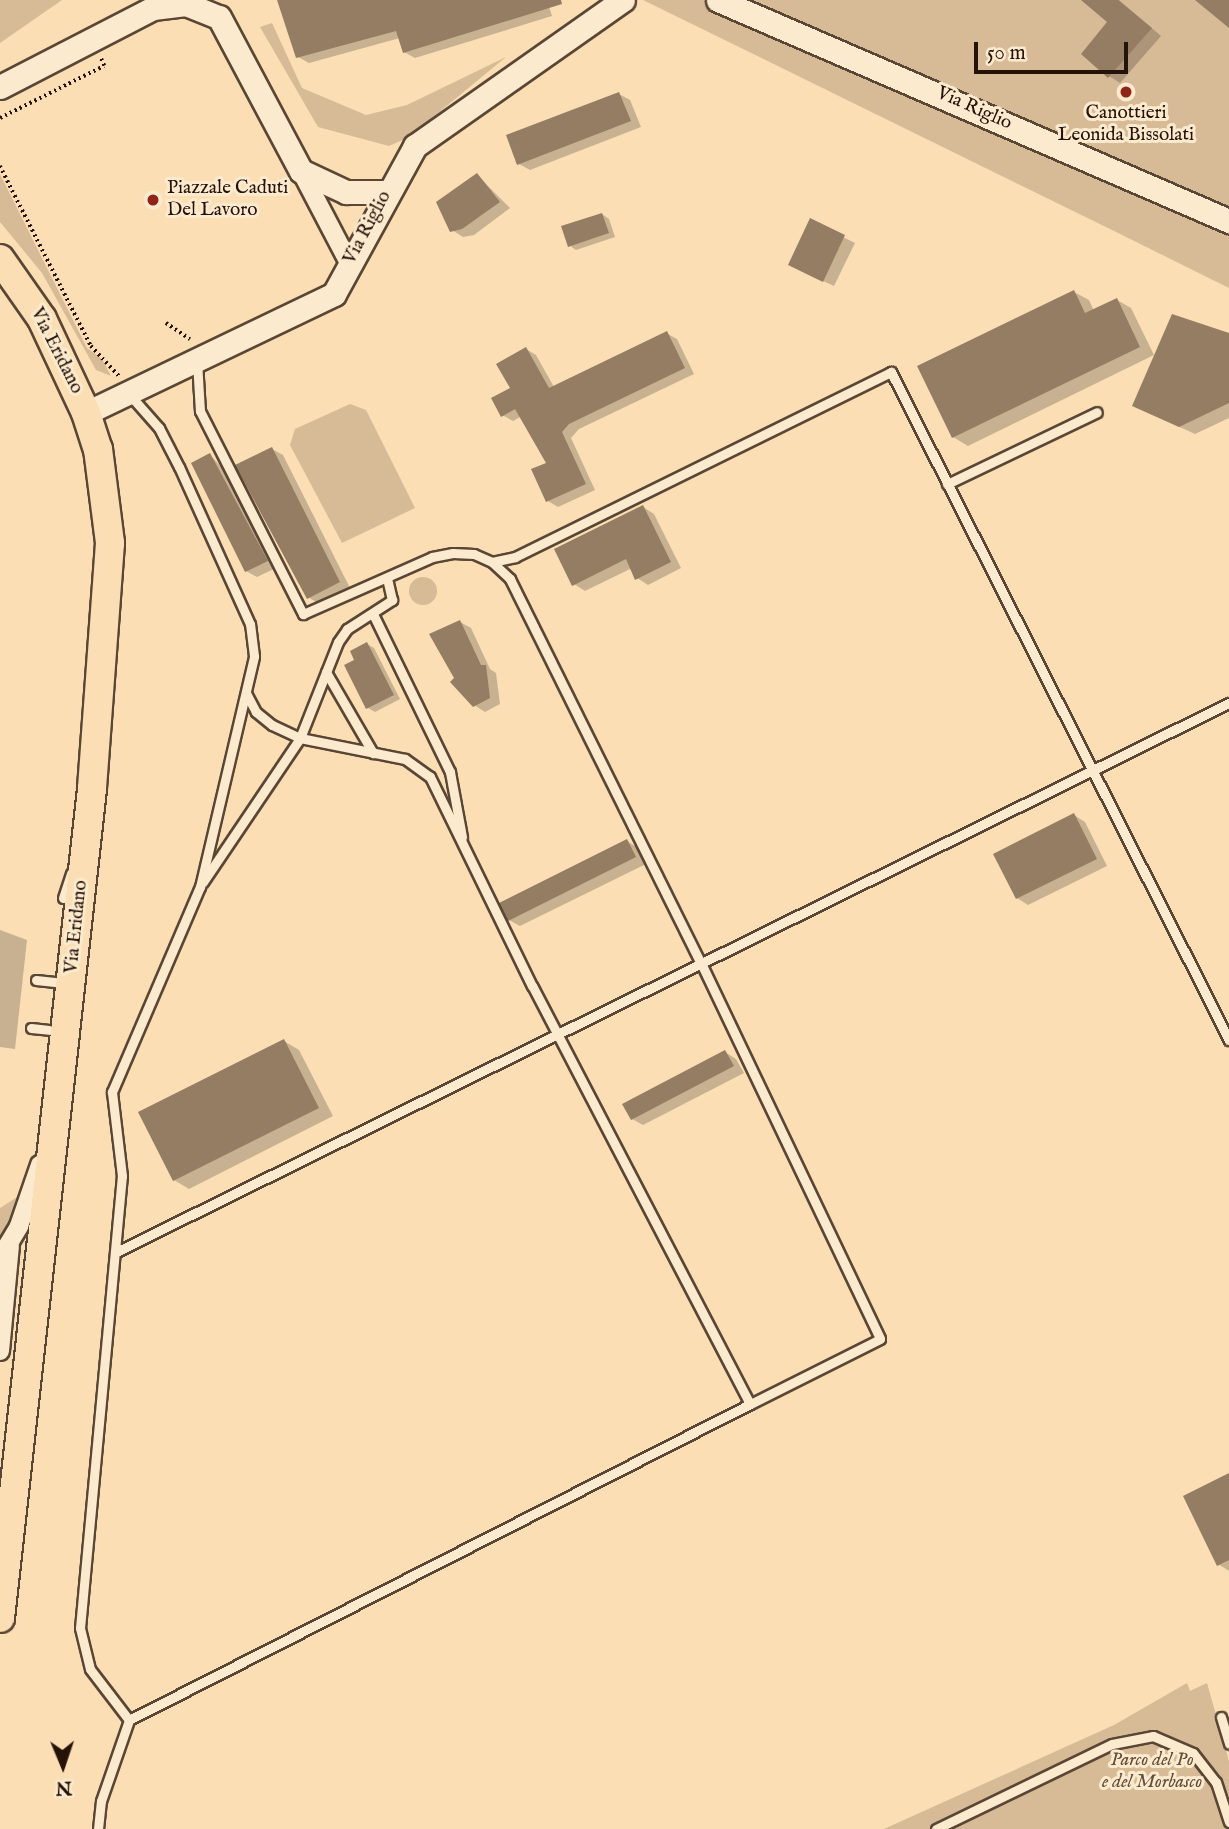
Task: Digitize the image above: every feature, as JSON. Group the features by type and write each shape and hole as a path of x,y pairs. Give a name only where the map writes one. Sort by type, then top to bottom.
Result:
{"main road":[{"name":"Via Eridano","path":"0,259 42,318 86,413 97,449 110,543 86,843 0,1618"}],"street":[{"name":"Via Riglio","path":"86,413 334,294 386,192 415,146 622,0"},
{"name":"Via Riglio","path":"718,0 1229,221"},
{"path":"0,87 153,8 186,4 217,8 349,262"},
{"path":"301,171 346,192 386,192"},
{"path":"0,1351 5,1250 30,1199 60,1089"}],"lane":[{"path":"98,1829 101,1801 129,1720 880,1339 701,963 510,579 492,562 474,554 453,553 387,578 311,614 297,609 200,411 198,359"},
{"path":"492,562 515,557 891,372 1229,1040"},
{"path":"127,393 159,428 180,467 250,624 254,656 200,887 111,1092 122,1176 80,1628 90,1669 129,1720"},
{"path":"947,484 1097,412"},
{"path":"200,887 300,738 326,672 347,629 392,600 387,578"},
{"path":"373,614 450,772 464,849"},
{"path":"326,672 373,753"},
{"path":"246,693 256,712 300,738 405,759 430,777 464,849 750,1404"},
{"path":"116,1252 1229,703"},
{"path":"63,898 76,855 86,843"},
{"path":"36,980 55,982"},
{"path":"31,1028 49,1030"},
{"path":"1221,1717 1229,1744"},
{"path":"936,1829 1112,1744 1153,1736 1192,1753 1216,1782 1229,1822"}],"path":[{"path":"0,118 104,66 91,40"},
{"path":"0,166 91,346 112,366 127,393"}],"green space":[{"path":"0,0 62,0 0,43"},
{"path":"643,0 1229,0 1229,288 1112,230"},
{"path":"272,23 302,88 366,115 407,105 506,57 409,137 389,146 318,127 260,27"},
{"path":"0,174 87,348 102,359 111,376 96,370 42,273 0,222"},
{"path":"350,404 366,410 415,508 342,543 290,445 295,429"},
{"path":"423,577 433,581 437,591 433,601 423,605 413,601 409,591 413,581"},
{"path":"22,1194 0,1349 0,1208"},
{"name":"Parco del Po e del Morbasco","path":"1187,1683 1190,1691 1207,1683 1229,1761 1229,1829 884,1829 1114,1725"}],"building":[{"path":"277,0 561,0 562,4 403,53 396,31 296,58"},
{"path":"1081,0 1118,0 1152,28 1108,78 1081,54 1107,22"},
{"path":"1195,0 1229,0 1229,28"},
{"path":"619,92 631,121 517,165 506,135"},
{"path":"477,173 500,202 462,229 450,232 436,202"},
{"path":"602,213 609,233 568,247 561,226"},
{"path":"810,218 845,235 823,282 788,265"},
{"path":"1074,290 1085,313 1117,298 1140,347 952,438 917,366"},
{"path":"1172,314 1229,333 1229,403 1179,427 1132,406"},
{"path":"667,331 685,368 569,424 562,432 586,484 546,502 531,469 546,463 515,409 501,417 491,398 510,388 496,364 526,347 549,388"},
{"path":"272,447 340,582 307,599 235,465"},
{"path":"210,453 268,561 245,572 191,463"},
{"path":"643,505 671,562 635,580 626,559 572,586 554,549"},
{"path":"460,620 481,665 486,665 490,698 473,707 450,682 454,678 429,634"},
{"path":"367,642 394,695 366,709 344,665 354,660 350,651"},
{"path":"1074,813 1097,859 1016,899 993,854"},
{"path":"627,839 636,857 508,921 499,903"},
{"path":"284,1039 319,1108 173,1181 138,1112"},
{"path":"725,1050 734,1066 631,1120 622,1104"},
{"path":"1229,1473 1229,1560 1217,1566 1183,1496"}],"place":[{"name":"Canottieri Leonida Bissolati","path":"1126,92"},
{"name":"Piazzale Caduti Del Lavoro","path":"153,200"}]}
